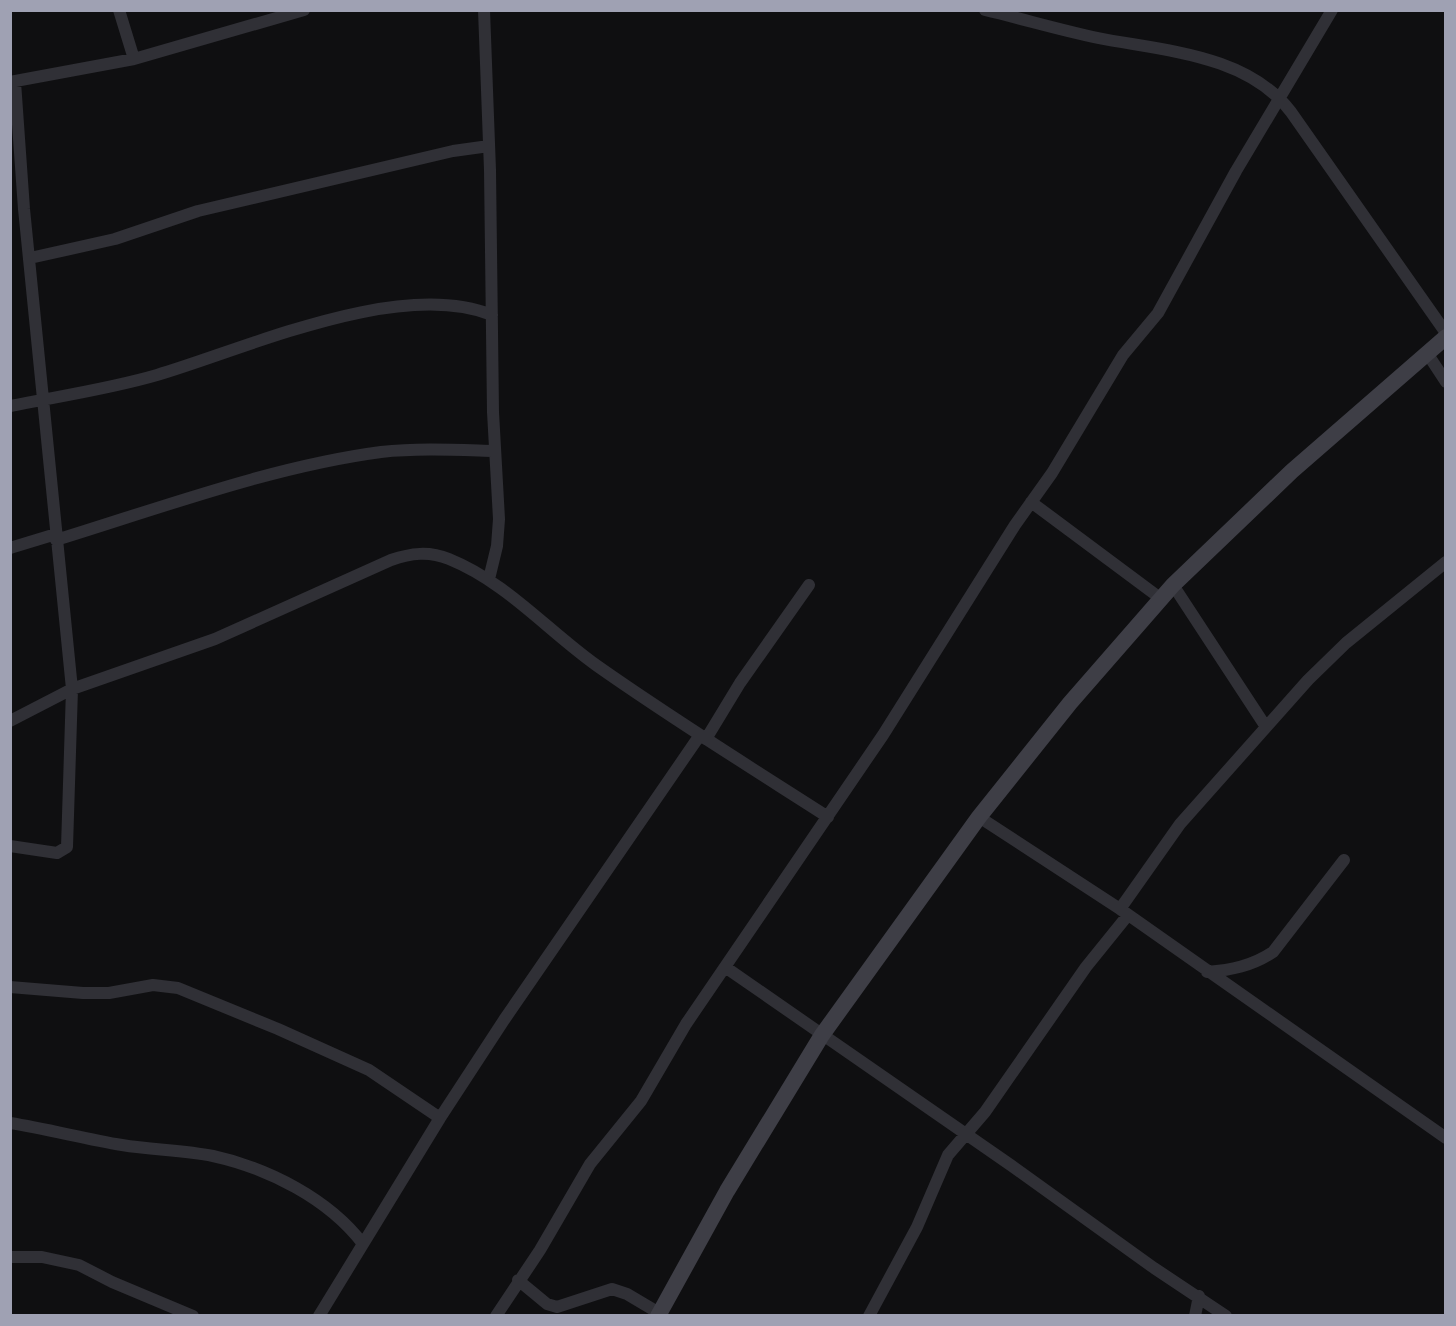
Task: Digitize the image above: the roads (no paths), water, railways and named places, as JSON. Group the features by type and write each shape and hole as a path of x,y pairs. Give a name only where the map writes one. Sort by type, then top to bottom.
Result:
{"main road":[{"path":"659,1314 727,1191 822,1035 979,818 1070,703 1173,585 1292,471 1446,338"}],"street":[{"path":"119,10 134,59"},
{"path":"484,10 499,532 489,579"},
{"path":"986,10 1022,14 1055,28 1207,60 1249,76 1280,97 1446,333"},
{"path":"496,1316 540,1250 590,1164 641,1101 686,1024 828,817 1123,355 1158,313 1332,10"},
{"path":"10,846 57,853 64,852 67,847 72,689 13,82 134,59 302,11"},
{"path":"30,258 115,239 208,208 453,151 489,146"},
{"path":"10,406 128,383 298,330 365,312 440,305 471,307 492,315"},
{"path":"1427,354 1446,382"},
{"path":"10,548 228,488 357,456 407,451 495,451"},
{"path":"1031,502 1160,598"},
{"path":"12,719 72,689 215,639 403,556 432,554 489,579 595,664 828,817"},
{"path":"869,1316 917,1227 938,1174 964,1134 985,1112 1124,912 1180,824 1329,658 1446,562"},
{"path":"319,1316 440,1118 540,966 809,585"},
{"path":"1173,585 1266,727"},
{"path":"979,818 1124,912 1446,1138"},
{"path":"1207,972 1235,969 1263,959 1273,952 1344,860"},
{"path":"725,968 1226,1316"},
{"path":"10,987 109,993 153,985 170,986 278,1029 369,1070 440,1118"},
{"path":"10,1123 130,1147 212,1156 244,1165 271,1176 322,1205 340,1217 363,1244"},
{"path":"10,1257 42,1257 80,1265 121,1286 193,1316"},
{"path":"518,1280 552,1306 562,1307 598,1291 612,1289 627,1294 659,1314"},
{"path":"1195,1316 1199,1296"}]}
